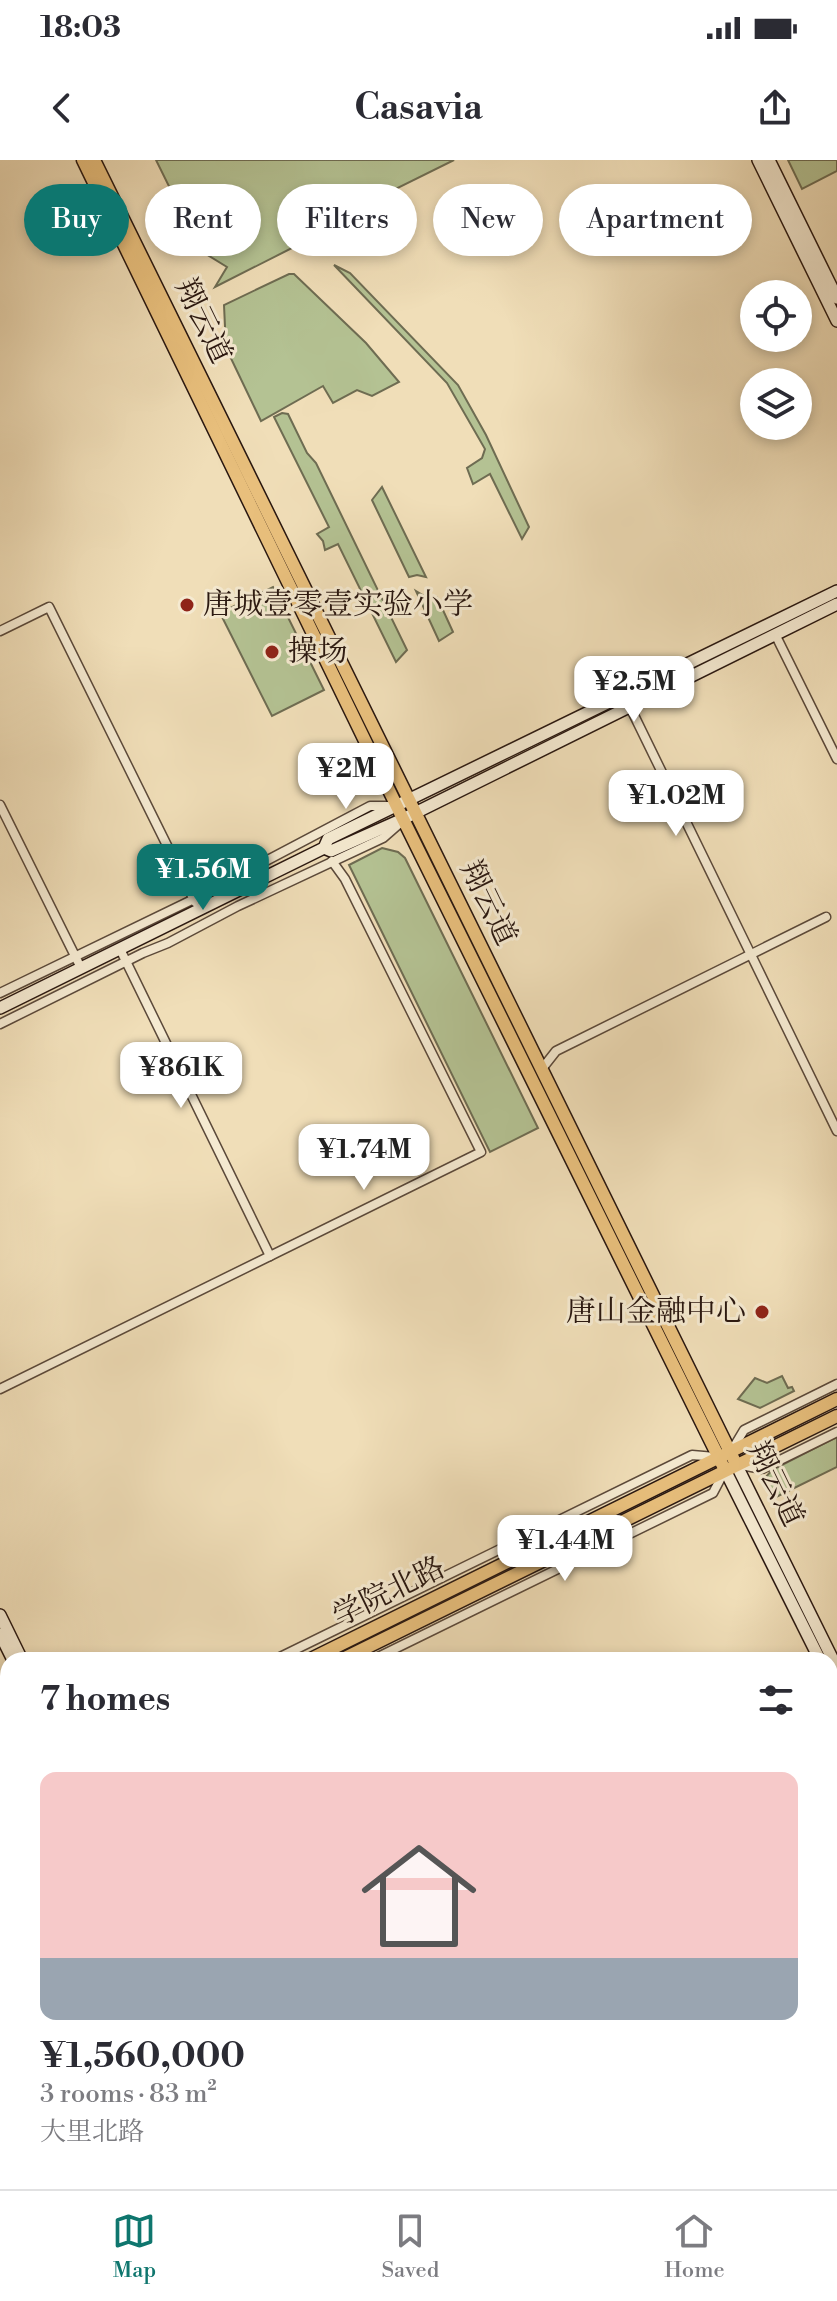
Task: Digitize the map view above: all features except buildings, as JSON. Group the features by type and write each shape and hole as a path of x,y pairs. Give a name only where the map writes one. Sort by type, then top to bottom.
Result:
{"main road":[{"name":"翔云道","path":"83,160 404,803 416,813 728,1461 816,1652"},
{"name":"翔云道","path":"94,160 404,803 403,819 728,1461 829,1652"},
{"path":"758,160 837,321"},
{"path":"769,160 837,298"},
{"path":"0,1008 120,949 196,904 324,848 328,839 837,591"},
{"path":"324,848 331,851 416,813 837,604"},
{"name":"学院北路","path":"360,1652 640,1521 728,1461 837,1399"},
{"name":"学院北路","path":"326,1652 728,1461 837,1416"},
{"path":"0,1615 18,1652"},
{"path":"0,1634 9,1652"},
{"path":"340,1645 342,1652"}],"street":[{"path":"0,631 49,607 196,904"},
{"path":"775,634 837,759"},
{"path":"630,707 837,1131"},
{"path":"0,993 76,955 196,904 370,806 404,803"},
{"path":"0,807 81,968"},
{"path":"0,1024 383,838 403,819"},
{"path":"0,1389 481,1152 345,879 332,861"},
{"path":"540,1071 556,1051 826,917"},
{"path":"120,949 270,1256"},
{"path":"728,1461 744,1430 837,1384"},
{"path":"291,1652 692,1455 762,1469 837,1432"},
{"path":"387,1652 640,1521"},
{"path":"334,1631 340,1645"}],"green space":[{"path":"156,160 454,160 405,184 277,184 277,256 215,287 227,267 209,256 261,256 261,184 168,184"},
{"path":"788,160 837,160 837,171 802,189"},
{"path":"334,265 350,273 458,385 486,435 529,527 522,539 490,474 473,484 467,468 482,458 485,449 447,383"},
{"path":"294,274 366,343 399,382 372,396 357,390 333,403 323,386 261,421 226,348 224,305"},
{"path":"288,414 307,453 316,463 407,650 396,662 338,544 325,550 317,534 329,527 274,417"},
{"path":"382,487 426,577 409,577 372,500"},
{"name":"操场","path":"273,587 324,690 272,716 220,613"},
{"path":"416,591 426,597 437,597 453,632 439,641"},
{"path":"382,848 398,852 405,858 538,1128 490,1152 349,865"},
{"path":"782,1376 788,1388 792,1387 794,1391 760,1408 738,1399 755,1378 767,1383"},
{"path":"837,1437 837,1467 772,1499 765,1478 772,1470"}],"place":[{"name":"唐城壹零壹实验小学","path":"187,605"},
{"name":"操场","path":"272,652"},
{"name":"唐山金融中心","path":"762,1312"}]}
